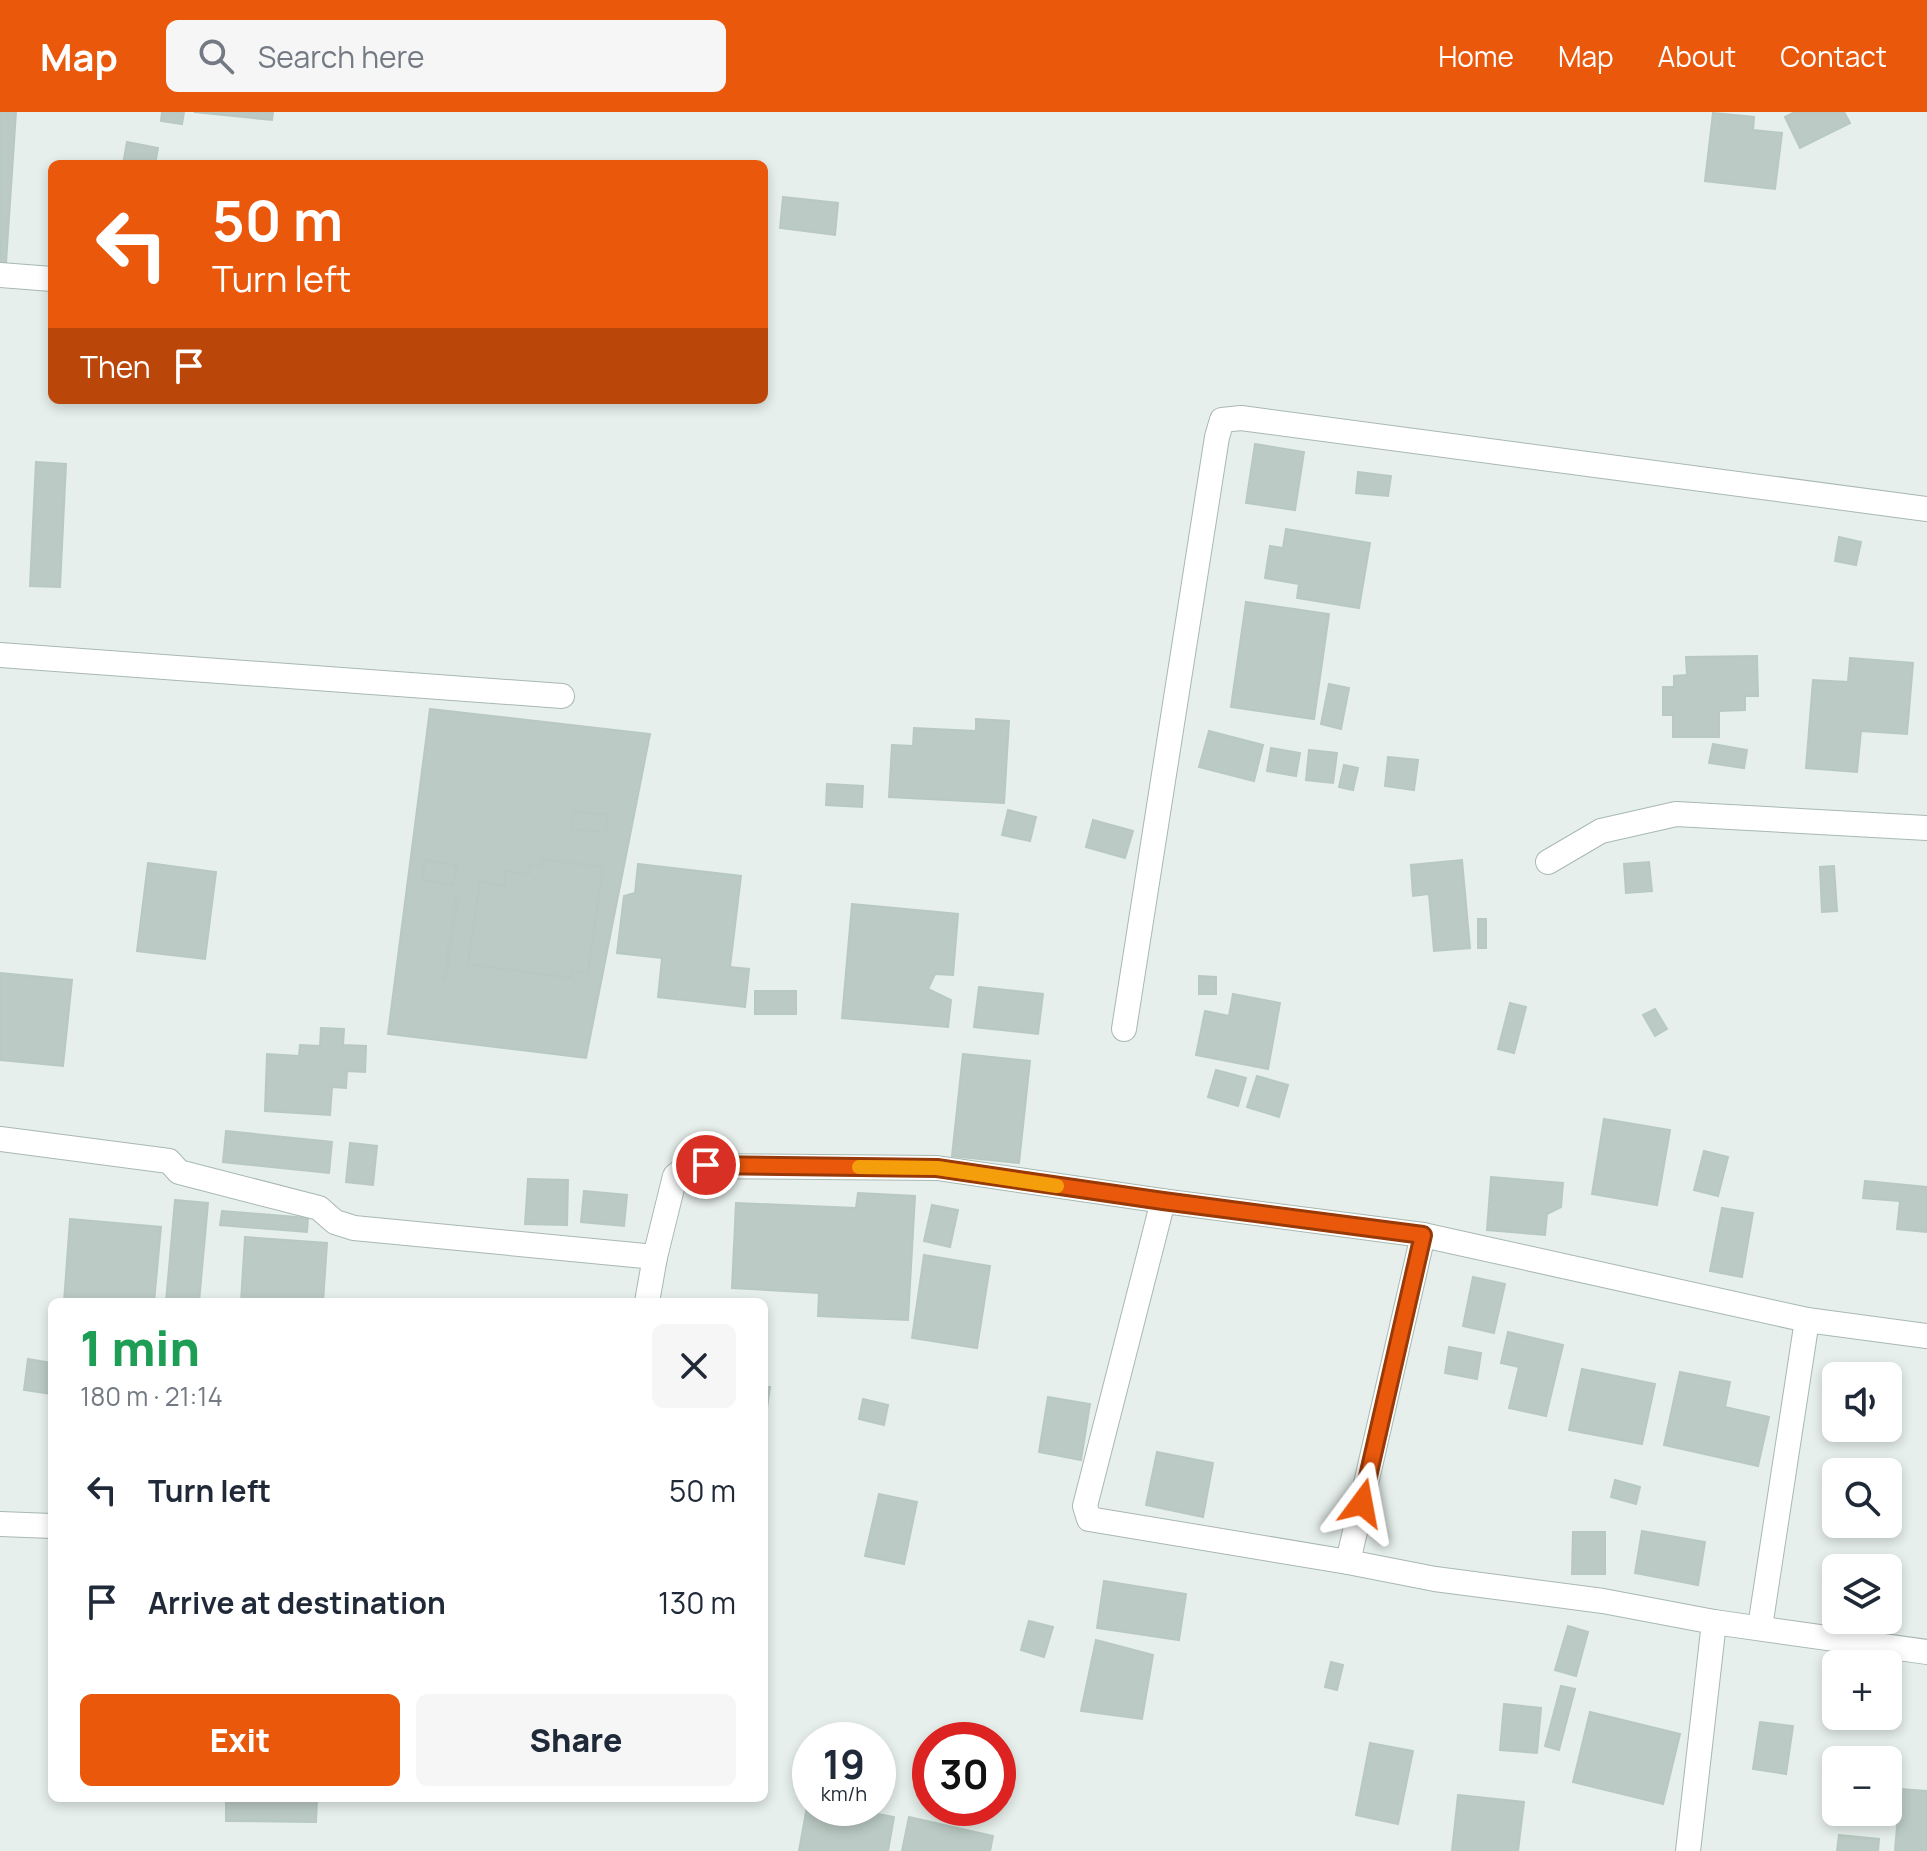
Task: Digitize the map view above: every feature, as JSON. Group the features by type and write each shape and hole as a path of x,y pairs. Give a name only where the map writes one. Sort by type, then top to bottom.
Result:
{"street":[{"path":"0,275 48,279"},
{"path":"1124,1029 1222,420 1241,418 1927,509"},
{"path":"0,655 562,696"},
{"path":"1548,862 1601,831 1676,814 1927,828"},
{"path":"0,1139 169,1161 179,1172 319,1208 335,1222 354,1228 655,1257"},
{"path":"648,1298 675,1176 688,1166 937,1168 1423,1235 1807,1320 1927,1336"},
{"path":"1163,1201 1085,1506 1089,1519 1435,1579 1603,1601 1714,1622 1927,1652"},
{"path":"1348,1562 1423,1235"},
{"path":"1760,1627 1807,1320"},
{"path":"0,1524 48,1526"},
{"path":"1688,1851 1714,1622"}],"building":[{"path":"0,112 16,112 6,263 0,262"},
{"path":"162,112 184,112 182,124 161,121"},
{"path":"194,112 273,112 272,120"},
{"path":"1795,112 1844,112 1850,123 1800,148 1785,117"},
{"path":"1713,113 1754,117 1753,130 1782,133 1775,189 1705,181"},
{"path":"127,142 158,148 156,160 124,160"},
{"path":"783,197 838,203 835,235 780,228"},
{"path":"1255,444 1304,452 1295,510 1246,503"},
{"path":"36,462 66,464 60,587 30,586"},
{"path":"1358,472 1391,476 1388,496 1356,493"},
{"path":"1286,529 1370,543 1359,608 1297,598 1299,584 1265,578 1270,546 1283,548"},
{"path":"1839,537 1861,542 1856,565 1835,561"},
{"path":"1246,602 1329,614 1314,719 1231,707"},
{"path":"1757,656 1758,696 1745,696 1745,710 1719,711 1719,737 1673,737 1673,715 1663,715 1663,687 1674,687 1674,676 1687,675 1686,657"},
{"path":"1850,658 1913,663 1907,734 1861,731 1857,772 1806,768 1813,680 1848,682"},
{"path":"1329,684 1349,688 1341,729 1321,724"},
{"path":"430,709 650,734 586,1058 388,1034"},
{"path":"976,719 1009,721 1004,803 889,797 892,745 913,746 914,728 976,731"},
{"path":"1209,731 1263,745 1254,781 1199,767"},
{"path":"1713,744 1747,750 1744,768 1709,763"},
{"path":"1271,748 1300,753 1296,776 1267,771"},
{"path":"1309,750 1337,753 1333,783 1306,780"},
{"path":"1388,757 1418,760 1414,790 1385,786"},
{"path":"1344,765 1358,768 1353,790 1339,787"},
{"path":"827,784 863,786 862,807 826,805"},
{"path":"1008,810 1036,817 1030,841 1002,835"},
{"path":"573,812 607,814 606,832 572,829"},
{"path":"1093,820 1133,831 1125,858 1086,847"},
{"path":"542,859 603,867 588,973 572,970 571,978 468,964 480,882 504,886 506,871 529,874 531,864 541,866"},
{"path":"425,860 457,865 453,885 422,880"},
{"path":"1462,860 1470,948 1434,951 1429,894 1413,896 1411,865"},
{"path":"1649,862 1652,891 1626,893 1624,864"},
{"path":"148,863 216,872 205,959 137,951"},
{"path":"638,864 741,876 730,967 749,969 745,1007 658,997 662,958 617,953 624,896 635,893"},
{"path":"1834,866 1837,911 1822,912 1820,867"},
{"path":"455,899 458,900 444,979"},
{"path":"852,904 958,914 953,975 935,974 928,989 951,1000 948,1027 842,1018"},
{"path":"1478,919 1486,919 1486,948 1478,948"},
{"path":"0,973 72,980 63,1066 0,1060"},
{"path":"1199,976 1216,977 1216,994 1199,994"},
{"path":"979,987 1043,994 1038,1034 974,1027"},
{"path":"755,991 796,991 796,1014 755,1014"},
{"path":"1233,994 1280,1003 1268,1069 1196,1055 1205,1011 1229,1016"},
{"path":"1510,1003 1526,1007 1514,1053 1498,1049"},
{"path":"1655,1009 1667,1029 1655,1036 1643,1015"},
{"path":"321,1028 344,1029 343,1045 366,1046 365,1072 347,1071 346,1088 332,1087 330,1115 265,1111 267,1054 299,1056 300,1045 320,1046"},
{"path":"963,1054 1030,1061 1019,1163 952,1156"},
{"path":"1216,1070 1246,1078 1238,1106 1208,1097"},
{"path":"1257,1076 1288,1085 1279,1117 1247,1107"},
{"path":"1604,1119 1670,1130 1657,1205 1592,1194"},
{"path":"226,1131 332,1142 329,1173 223,1162"},
{"path":"350,1143 377,1146 373,1185 346,1182"},
{"path":"1704,1151 1728,1157 1718,1196 1694,1190"},
{"path":"1491,1177 1563,1183 1561,1207 1547,1214 1545,1235 1487,1230"},
{"path":"528,1179 568,1180 567,1225 525,1224"},
{"path":"1865,1181 1927,1187 1927,1232 1897,1229 1900,1201 1863,1198"},
{"path":"584,1191 627,1195 624,1226 581,1222"},
{"path":"858,1193 915,1196 908,1320 818,1316 819,1293 732,1288 736,1203 856,1208"},
{"path":"175,1200 208,1203 199,1298 166,1298"},
{"path":"932,1205 958,1210 950,1247 924,1241"},
{"path":"1722,1208 1753,1213 1742,1277 1710,1271"},
{"path":"222,1211 308,1218 307,1232 220,1225"},
{"path":"70,1219 161,1227 154,1298 64,1298"},
{"path":"245,1237 327,1243 323,1298 241,1298"},
{"path":"924,1255 990,1266 977,1348 912,1338"},
{"path":"1473,1277 1505,1284 1494,1333 1463,1326"},
{"path":"1508,1332 1563,1345 1546,1416 1509,1408 1519,1367 1501,1363"},
{"path":"1449,1347 1481,1353 1477,1379 1445,1373"},
{"path":"28,1359 48,1362 48,1393 24,1390"},
{"path":"1582,1369 1655,1384 1642,1444 1569,1430"},
{"path":"1680,1372 1730,1382 1725,1407 1769,1417 1758,1466 1664,1445"},
{"path":"1048,1397 1090,1404 1081,1460 1039,1452"},
{"path":"863,1399 888,1405 884,1425 859,1419"},
{"path":"1157,1452 1213,1463 1203,1517 1146,1505"},
{"path":"1615,1480 1640,1487 1636,1504 1611,1497"},
{"path":"879,1494 917,1502 904,1564 865,1556"},
{"path":"1642,1531 1705,1542 1698,1585 1635,1573"},
{"path":"1573,1532 1605,1532 1605,1574 1572,1574"},
{"path":"1104,1581 1186,1594 1179,1640 1097,1628"},
{"path":"1029,1621 1053,1627 1044,1657 1021,1650"},
{"path":"1568,1626 1588,1632 1576,1676 1555,1670"},
{"path":"1096,1640 1153,1655 1142,1719 1081,1711"},
{"path":"1331,1662 1343,1665 1337,1690 1325,1687"},
{"path":"1561,1686 1575,1689 1559,1750 1545,1746"},
{"path":"1504,1704 1541,1708 1537,1753 1500,1750"},
{"path":"1590,1712 1680,1734 1663,1804 1573,1782"},
{"path":"1760,1722 1793,1726 1786,1774 1753,1769"},
{"path":"1370,1743 1413,1751 1398,1824 1356,1815"},
{"path":"1902,1789 1927,1791 1927,1851 1895,1851 1897,1826 1902,1826"},
{"path":"1458,1795 1524,1802 1518,1851 1452,1851"},
{"path":"226,1802 317,1802 316,1822 226,1821"},
{"path":"909,1817 912,1818 912,1826 949,1826 993,1836 990,1851 902,1851"},
{"path":"804,1826 892,1826 888,1851 799,1851"},
{"path":"1839,1835 1879,1839 1878,1851 1837,1851"}],"slow traffic":[{"path":"859,1167 937,1168 1057,1186"}],"route":[{"path":"706,1165 937,1168 1423,1235 1362,1503"}]}
